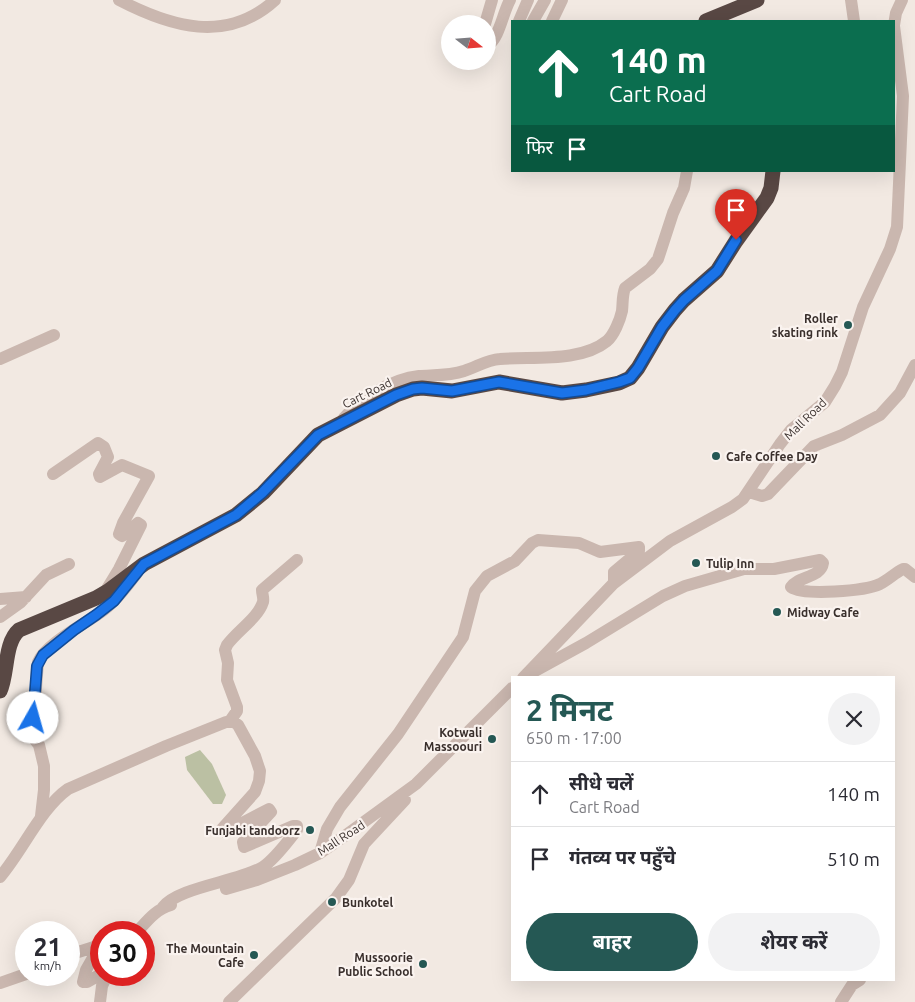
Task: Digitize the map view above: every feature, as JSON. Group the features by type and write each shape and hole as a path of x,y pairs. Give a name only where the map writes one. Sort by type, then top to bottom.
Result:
{"highway":[{"path":"708,20 757,0"},
{"name":"Cart Road","path":"0,691 15,633 23,627 103,594 144,564 236,515 262,493 318,435 396,395 413,389 452,391 499,382 562,393 586,390 630,378 675,310 717,271 736,240 767,198 771,188 773,172"}],"street":[{"path":"119,0 138,10 169,22 192,27 232,24 262,11 275,0"},
{"path":"488,15 492,0"},
{"path":"496,34 510,0"},
{"path":"519,20 528,0"},
{"path":"533,20 545,0"},
{"path":"552,20 562,0"},
{"path":"851,0 854,20"},
{"name":"Mall Road","path":"895,20 902,0"},
{"name":"Mall Road","path":"524,676 614,583 670,541 732,507 749,492 780,444 792,430 825,402 842,372 863,307 890,249 897,227 903,96 895,34"},
{"path":"895,108 901,123"},
{"path":"337,425 348,413 370,397 406,379 457,373 496,359 559,358 582,352 607,341 621,315 624,288 650,269 658,259 673,213 684,188 687,172"},
{"path":"0,358 54,335"},
{"path":"749,492 762,496 768,494 814,446 842,436 880,414 900,392 915,366"},
{"path":"53,474 98,443 101,444 108,457 99,474 100,477 122,465 149,476 123,523 119,534 125,535 138,523 141,524 140,527 103,594"},
{"path":"320,853 327,830 340,807 398,734 463,637 476,592 487,576 515,561 538,540 579,543 600,552 639,547 639,551 614,572 614,583"},
{"path":"0,876 56,798 68,789 230,721 237,711 237,707 227,680 228,669 225,650 227,645 261,606 262,590 296,560"},
{"path":"525,676 586,643 663,596 686,586 738,570 750,568 774,569 820,560 822,567 794,583 791,587 795,590 820,592 868,588 879,585 902,569 905,569 915,577"},
{"path":"0,617 18,605 46,574 69,564"},
{"path":"40,821 44,790 44,766 39,745 32,736 31,728 38,662 53,646 114,601 144,564"},
{"path":"0,599 26,597"},
{"name":"Mall Road","path":"147,921 163,907 257,880 320,853 416,784 511,689"},
{"path":"163,907 179,896 222,883 264,866 297,830 297,826 293,826 246,848 244,847 243,842 271,812 269,809 225,832 222,831 225,823 255,792 260,780 260,772 255,756 238,724 230,721"},
{"path":"229,1002 336,898 349,880 364,844 406,799 416,784"},
{"path":"90,963 83,982 90,980"},
{"path":"0,983 15,978"},
{"path":"841,1002 852,986 859,981"},
{"path":"100,1002 102,986"}],"green space":[{"path":"200,750 212,764 226,795 222,804 213,804 187,770 185,757"}],"place":[{"name":"Roller skating rink","path":"848,325"},
{"name":"Cafe Coffee Day","path":"716,456"},
{"name":"Tulip Inn","path":"696,563"},
{"name":"Midway Cafe","path":"777,612"},
{"name":"Kotwali Massoouri","path":"492,739"},
{"name":"Funjabi tandoorz","path":"310,830"},
{"name":"Bunkotel","path":"332,902"},
{"name":"The Mountain Cafe","path":"254,955"},
{"name":"Mussoorie Public School","path":"423,964"}],"route":[{"path":"33,718 37,666 43,655 114,601 144,564 236,515 262,493 318,435 396,395 413,389 452,391 499,382 562,393 586,390 630,378 675,310 713,276 736,240"}]}
